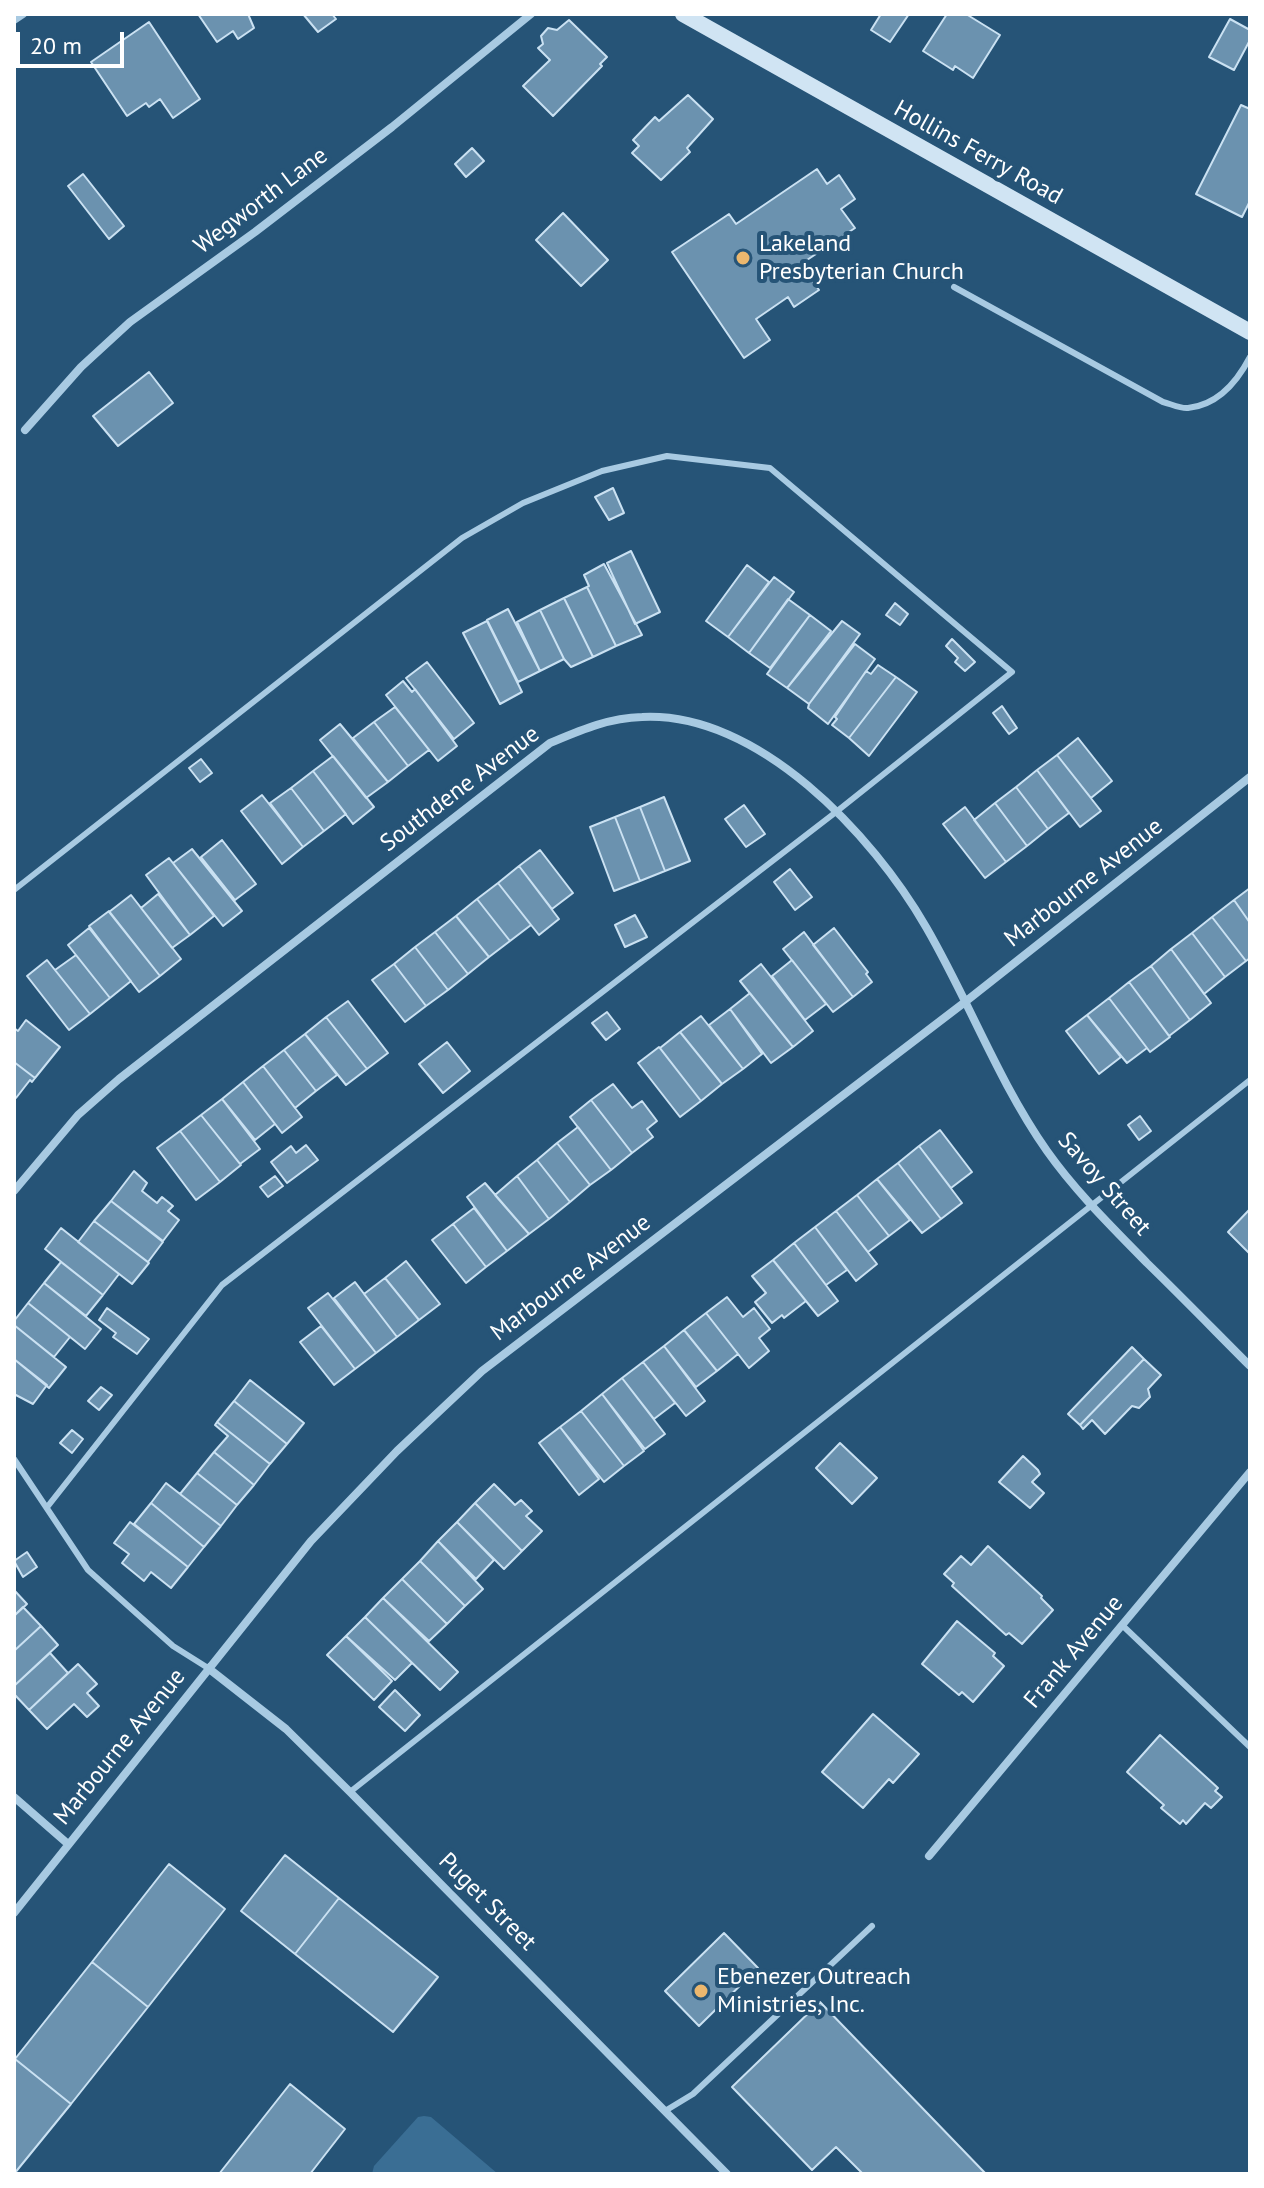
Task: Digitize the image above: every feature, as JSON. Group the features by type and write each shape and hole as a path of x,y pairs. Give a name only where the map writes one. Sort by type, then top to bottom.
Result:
{"street":[{"path":"14,20 23,14"},
{"name":"Wegworth Lane","path":"25,430 81,367 130,322 255,232 392,127 531,14"},
{"name":"Hollins Ferry Road","path":"683,14 1250,332"},
{"name":"Southdene Avenue","path":"14,1191 78,1115 119,1079 550,743 599,723 644,716 697,723 740,739 792,774 836,812 884,865 925,926 965,1002"},
{"name":"Marbourne Avenue","path":"14,1913 311,1541 397,1451 482,1371 965,1002 1250,777"},
{"name":"Savoy Street","path":"965,1002 1015,1103 1049,1154 1090,1206 1250,1366"},
{"name":"Frank Avenue","path":"929,1856 1250,1472"},
{"name":"Puget Street","path":"208,1668 286,1729 727,2174"},
{"path":"14,1797 68,1844"}],"lane":[{"path":"954,287 1163,402 1187,409 1222,396 1241,374 1250,357"},
{"path":"14,890 462,538 523,503 589,477 667,456 770,468 1012,672 836,812 222,1285 48,1506"},
{"path":"350,1792 1250,1080"},
{"path":"14,1459 88,1570 173,1646 208,1668"},
{"path":"1122,1625 1250,1747"},
{"path":"665,2111 693,2094 872,1926"}],"shaded area":[{"path":"418,2117 431,2117 498,2174 372,2174 374,2166"}],"building":[{"path":"198,14 248,14 254,28 238,39 233,31 217,42"},
{"path":"303,14 332,14 336,19 318,32"},
{"path":"881,14 909,14 890,42 871,30"},
{"path":"947,14 966,14 1000,35 973,78 955,66 953,70 923,51"},
{"path":"1230,19 1250,30 1250,40 1234,70 1209,57"},
{"path":"569,20 607,57 553,116 523,86 550,60 538,48 543,44 541,36 548,28 557,30"},
{"path":"149,22 200,99 173,118 160,99 149,107 146,103 127,116 91,62"},
{"path":"688,95 713,119 687,148 690,152 661,180 632,153 639,146 633,140 655,117 659,121"},
{"path":"1241,105 1250,109 1250,201 1242,217 1196,194"},
{"path":"472,148 484,161 466,177 455,164"},
{"name":"Lakeland Presbyterian Church","path":"817,169 827,184 839,175 855,199 841,209 855,228 801,264 819,290 794,307 788,297 756,319 770,340 744,358 672,252 729,214 736,224"},
{"path":"83,174 124,226 109,239 68,186"},
{"path":"563,213 608,260 581,286 536,240"},
{"path":"149,372 173,403 118,446 93,416"},
{"path":"613,488 624,513 609,520 595,497"},
{"path":"631,551 660,612 635,624 607,563"},
{"path":"604,564 642,635 616,646 584,575"},
{"path":"747,565 769,582 728,637 706,621"},
{"path":"774,577 794,592 749,653 728,637"},
{"path":"587,587 616,646 593,657 564,598"},
{"path":"564,598 593,657 571,667 540,610"},
{"path":"788,599 810,615 770,668 749,653"},
{"path":"895,603 908,614 900,625 886,615"},
{"path":"508,609 540,671 518,682 487,620"},
{"path":"540,610 564,659 540,671 517,622"},
{"path":"810,615 831,631 787,688 767,674"},
{"path":"487,621 522,692 500,704 463,633"},
{"path":"842,621 860,634 809,704 787,688"},
{"path":"952,639 975,662 965,671 955,662 958,658 946,646"},
{"path":"855,644 875,659 828,724 808,708 809,704"},
{"path":"427,662 474,723 454,739 406,678"},
{"path":"878,665 896,677 849,738 832,725 837,719 835,717 866,671 871,674"},
{"path":"896,677 917,692 869,756 849,738"},
{"path":"403,681 412,692 415,689 457,746 438,761 386,695"},
{"path":"1002,706 1017,728 1009,734 993,713"},
{"path":"395,707 429,750 408,766 374,722"},
{"path":"374,722 408,766 388,782 353,738"},
{"path":"340,724 388,782 366,798 320,740"},
{"path":"1078,738 1112,781 1091,798 1057,755"},
{"path":"1057,755 1101,811 1080,827 1037,770"},
{"path":"333,756 374,807 353,824 313,771"},
{"path":"201,759 212,773 200,782 189,768"},
{"path":"1037,770 1069,813 1048,829 1016,787"},
{"path":"313,771 346,814 324,831 291,788"},
{"path":"1016,787 1048,829 1027,846 995,803"},
{"path":"291,788 324,831 303,847 270,803"},
{"path":"262,795 303,847 282,864 241,811"},
{"path":"664,797 690,861 665,871 640,807"},
{"path":"995,803 1027,846 1006,862 974,820"},
{"path":"744,805 765,834 746,847 725,819"},
{"path":"640,807 665,871 640,881 615,817"},
{"path":"965,807 1006,862 985,878 943,824"},
{"path":"615,817 640,881 614,891 590,827"},
{"path":"222,840 256,884 235,900 201,857"},
{"path":"192,849 242,911 223,926 173,863"},
{"path":"540,850 573,893 552,909 519,866"},
{"path":"169,858 214,916 190,935 146,875"},
{"path":"519,866 559,919 539,935 498,883"},
{"path":"790,869 812,897 795,910 774,882"},
{"path":"498,883 531,925 510,941 477,899"},
{"path":"1250,888 1250,923 1234,900"},
{"path":"158,894 190,935 172,948 141,908"},
{"path":"131,895 181,959 160,976 109,912"},
{"path":"477,899 510,941 489,957 456,916"},
{"path":"1234,900 1250,923 1250,958 1246,961 1212,917"},
{"path":"109,911 160,976 139,992 89,926"},
{"path":"635,915 647,937 625,947 615,925"},
{"path":"456,916 489,957 468,974 435,932"},
{"path":"1212,917 1246,961 1225,977 1192,933"},
{"path":"89,928 131,981 110,998 68,945"},
{"path":"834,928 868,972 866,974 872,982 853,997 813,945"},
{"path":"435,932 468,974 448,990 415,947"},
{"path":"804,932 853,997 833,1012 783,949"},
{"path":"1192,933 1225,977 1204,994 1171,949"},
{"path":"415,947 448,990 426,1006 394,964"},
{"path":"1171,949 1211,1003 1190,1020 1151,966"},
{"path":"76,955 110,998 90,1014 55,970"},
{"path":"47,960 90,1014 69,1030 27,976"},
{"path":"792,960 826,1004 805,1020 772,976"},
{"path":"394,964 426,1006 405,1022 372,980"},
{"path":"761,964 813,1031 793,1047 740,981"},
{"path":"1151,966 1190,1020 1169,1036 1129,982"},
{"path":"1129,982 1170,1037 1150,1052 1109,998"},
{"path":"750,993 793,1047 771,1063 730,1009"},
{"path":"1109,998 1147,1048 1127,1063 1087,1015"},
{"path":"348,1001 388,1053 367,1069 326,1017"},
{"path":"730,1009 762,1054 743,1069 709,1025"},
{"path":"607,1012 620,1029 606,1040 592,1023"},
{"path":"1087,1015 1121,1057 1099,1074 1066,1031"},
{"path":"701,1016 743,1069 722,1084 680,1032"},
{"path":"326,1017 367,1069 346,1085 305,1034"},
{"path":"26,1020 60,1047 35,1078 14,1062 14,1028 18,1031"},
{"path":"680,1032 722,1084 701,1101 660,1048"},
{"path":"305,1034 337,1075 316,1091 284,1050"},
{"path":"447,1042 470,1071 443,1093 419,1064"},
{"path":"659,1047 701,1101 680,1117 638,1063"},
{"path":"284,1050 316,1091 295,1108 263,1066"},
{"path":"14,1062 35,1078 16,1098 14,1096"},
{"path":"263,1066 302,1117 282,1133 243,1082"},
{"path":"243,1082 275,1124 255,1140 222,1099"},
{"path":"613,1084 632,1108 642,1101 657,1121 647,1129 653,1137 632,1153 591,1100"},
{"path":"222,1099 260,1149 240,1164 201,1115"},
{"path":"591,1100 632,1153 611,1170 570,1117"},
{"path":"201,1115 241,1165 220,1182 180,1131"},
{"path":"1140,1116 1151,1131 1139,1140 1128,1125"},
{"path":"578,1127 611,1170 590,1185 557,1143"},
{"path":"940,1130 972,1172 951,1188 919,1146"},
{"path":"180,1131 220,1182 196,1200 157,1148"},
{"path":"557,1143 590,1185 570,1202 537,1160"},
{"path":"306,1145 318,1160 287,1183 271,1162 291,1146 296,1153"},
{"path":"919,1146 962,1203 941,1219 898,1163"},
{"path":"537,1160 570,1202 549,1219 517,1176"},
{"path":"898,1163 941,1219 922,1233 877,1179"},
{"path":"134,1171 147,1183 142,1191 157,1203 162,1197 173,1206 168,1211 179,1220 163,1241 111,1201"},
{"path":"275,1176 283,1186 268,1197 260,1187"},
{"path":"517,1176 549,1219 529,1234 495,1195"},
{"path":"877,1179 910,1220 889,1236 857,1195"},
{"path":"485,1183 529,1234 507,1251 467,1197"},
{"path":"857,1195 889,1236 868,1252 836,1211"},
{"path":"111,1201 163,1242 148,1262 94,1221"},
{"path":"474,1208 507,1251 486,1267 453,1224"},
{"path":"1250,1209 1250,1254 1228,1232"},
{"path":"836,1211 877,1264 856,1281 815,1227"},
{"path":"94,1221 149,1263 132,1284 78,1242"},
{"path":"453,1224 486,1267 466,1283 432,1240"},
{"path":"815,1227 847,1270 826,1285 794,1243"},
{"path":"61,1228 119,1274 103,1295 45,1249"},
{"path":"794,1243 838,1301 818,1316 773,1260"},
{"path":"773,1260 806,1301 772,1323 755,1302 766,1293 752,1276"},
{"path":"406,1261 440,1304 419,1320 385,1278"},
{"path":"61,1262 103,1295 86,1316 44,1283"},
{"path":"385,1278 419,1320 397,1337 364,1294"},
{"path":"355,1282 397,1337 376,1353 334,1298"},
{"path":"44,1283 101,1329 85,1349 28,1303"},
{"path":"328,1293 376,1353 355,1369 308,1308"},
{"path":"727,1297 743,1317 754,1308 770,1329 759,1338 769,1351 749,1368 706,1313"},
{"path":"28,1303 70,1337 54,1357 14,1325"},
{"path":"107,1308 149,1339 137,1354 113,1337 116,1333 99,1320"},
{"path":"706,1313 738,1354 717,1371 684,1330"},
{"path":"14,1325 66,1367 49,1388 14,1359"},
{"path":"321,1326 355,1369 334,1385 300,1342"},
{"path":"684,1330 717,1371 696,1387 664,1346"},
{"path":"664,1346 705,1401 686,1416 643,1362"},
{"path":"1132,1347 1144,1359 1080,1425 1068,1414"},
{"path":"14,1359 47,1385 33,1404 14,1394"},
{"path":"1144,1359 1161,1375 1148,1389 1150,1397 1139,1408 1132,1406 1105,1434 1092,1420 1083,1429 1080,1425"},
{"path":"643,1362 675,1403 654,1419 622,1378"},
{"path":"622,1378 665,1434 645,1449 602,1394"},
{"path":"250,1380 304,1423 287,1444 234,1401"},
{"path":"101,1387 112,1395 99,1410 88,1401"},
{"path":"602,1394 644,1451 624,1466 581,1411"},
{"path":"234,1401 287,1444 270,1464 217,1422"},
{"path":"581,1411 624,1466 604,1482 560,1427"},
{"path":"217,1422 270,1464 254,1485 214,1452 228,1436 215,1425"},
{"path":"560,1427 599,1479 579,1495 539,1443"},
{"path":"72,1430 83,1439 72,1453 60,1443"},
{"path":"840,1443 877,1478 852,1504 816,1468"},
{"path":"214,1452 254,1485 237,1505 197,1473"},
{"path":"1023,1456 1038,1470 1040,1474 1032,1482 1044,1493 1030,1508 999,1482"},
{"path":"197,1473 237,1505 221,1526 180,1494"},
{"path":"166,1483 221,1526 204,1547 151,1503"},
{"path":"494,1484 515,1505 521,1500 532,1511 526,1516 542,1531 522,1551 475,1503"},
{"path":"151,1503 204,1547 188,1567 134,1524"},
{"path":"475,1503 522,1551 504,1569 457,1522"},
{"path":"130,1522 188,1567 171,1588 151,1572 144,1581 122,1563 129,1554 114,1543"},
{"path":"457,1522 494,1560 476,1579 438,1541"},
{"path":"438,1541 483,1589 465,1606 420,1561"},
{"path":"988,1546 1053,1610 1022,1644 1009,1633 1006,1635 952,1586 954,1583 944,1574 961,1556 971,1565"},
{"path":"27,1552 37,1567 23,1577 14,1561"},
{"path":"420,1561 465,1606 447,1624 402,1579"},
{"path":"402,1579 447,1624 429,1641 383,1598"},
{"path":"14,1590 27,1604 14,1616"},
{"path":"383,1598 458,1672 440,1690 365,1617"},
{"path":"23,1607 41,1626 14,1651 14,1616"},
{"path":"365,1617 412,1663 395,1680 346,1636"},
{"path":"957,1621 995,1653 993,1656 1004,1666 973,1702 962,1692 959,1695 922,1664"},
{"path":"41,1626 58,1645 14,1686 14,1651"},
{"path":"346,1636 392,1681 374,1700 327,1655"},
{"path":"50,1653 68,1673 29,1710 14,1694 14,1686"},
{"path":"78,1664 97,1684 87,1693 99,1706 87,1717 74,1704 47,1729 29,1710"},
{"path":"395,1690 420,1715 405,1731 379,1707"},
{"path":"873,1714 919,1754 893,1783 889,1779 863,1808 822,1772"},
{"path":"1160,1735 1218,1788 1215,1791 1222,1797 1211,1808 1205,1803 1186,1824 1183,1820 1180,1824 1161,1808 1164,1805 1127,1772"},
{"path":"285,1855 339,1898 295,1954 241,1911"},
{"path":"169,1864 225,1909 148,2007 92,1962"},
{"path":"339,1898 438,1977 393,2032 295,1954"},
{"path":"724,1933 758,1968 699,2026 665,1991"},
{"path":"92,1962 148,2007 71,2104 15,2059"},
{"path":"820,2002 986,2174 863,2174 836,2147 812,2170 732,2087"},
{"path":"14,2059 71,2104 14,2174"},
{"path":"290,2084 345,2129 310,2174 219,2174"}],"place":[{"name":"Lakeland Presbyterian Church","path":"743,258"},
{"name":"Ebenezer Outreach Ministries, Inc.","path":"701,1991"}]}
